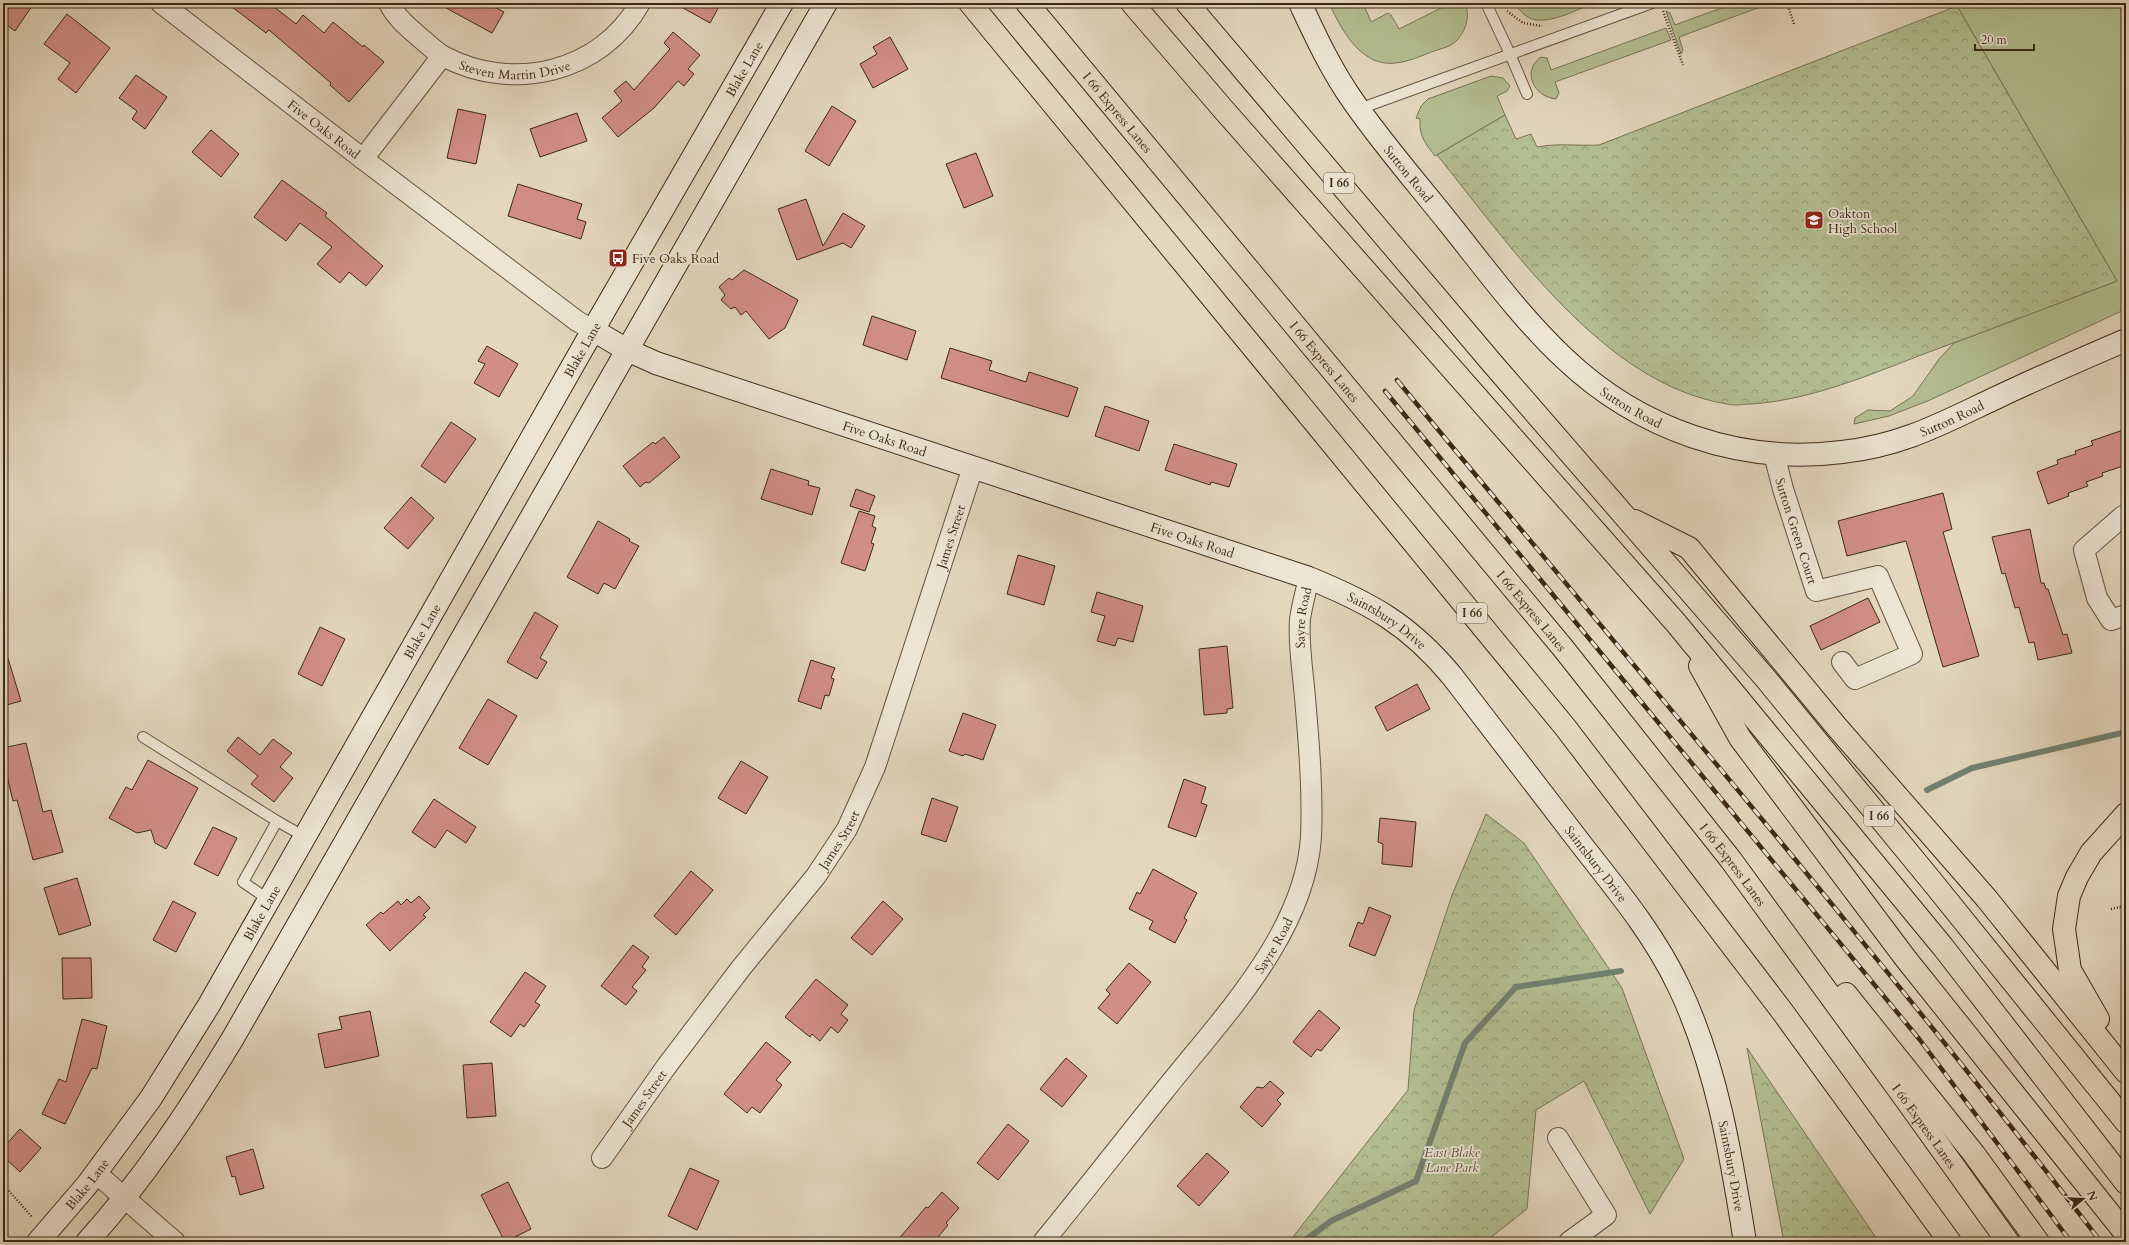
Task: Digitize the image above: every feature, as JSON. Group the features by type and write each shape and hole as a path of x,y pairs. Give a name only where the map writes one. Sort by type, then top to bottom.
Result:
{"highway":[{"name":"I 66","path":"970,3 1565,727 1782,1011 1950,1242"},
{"name":"I 66 Express Lanes","path":"1026,3 1552,636 1731,860 1895,1083 2008,1242"},
{"path":"1132,3 1223,109 1676,623 1943,947 2126,1183"},
{"name":"I 66","path":"1187,3 1492,363 1771,685 2126,1122"},
{"path":"1625,516 1689,548 1836,726 1987,899 2126,1070"},
{"path":"1676,623 1740,738 1906,959 2126,1234"},
{"path":"2126,814 2091,853 2077,876 2069,896 2064,929 2070,970 2126,1070"},
{"path":"1731,860 1861,1012 1974,1154 2038,1242"}],"main road":[{"name":"Blake Lane","path":"38,1242 96,1173 151,1098 174,1063 269,900 782,3"},
{"path":"87,1242 125,1198 201,1090 233,1038 826,3"},
{"name":"Sutton Road","path":"1300,3 1328,61 1359,109 1485,268 1530,321 1564,358 1590,380 1643,415 1681,434 1739,450 1774,454 1839,453 1901,440 1931,430 2001,395 2126,340"},
{"name":"Five Oaks Road","path":"594,330 627,350 663,365 1309,578"},
{"name":"Saintsbury Drive","path":"1309,578 1370,605 1410,632 1436,656 1610,881 1656,945 1679,987 1702,1042 1720,1107 1729,1148 1745,1242"}],"street":[{"name":"Five Oaks Road","path":"161,3 363,159 577,321 594,330"},
{"name":"Steven Martin Drive","path":"389,3 392,10 411,30 442,56 480,71 506,75 545,72 566,67 600,48 623,27 640,3"},
{"path":"363,159 442,56"},
{"name":"Sutton Green Court","path":"1774,454 1783,489 1816,591 1878,576 1912,654 1855,679 1842,662"},
{"name":"James Street","path":"602,1158 666,1067 708,1011 816,876 847,829 875,767 973,468"},
{"path":"2126,516 2123,516 2084,550 2097,598 2111,620 2126,615"},
{"name":"Sayre Road","path":"1043,1242 1256,974 1281,935 1293,912 1304,880 1311,837 1310,758 1300,639 1300,617 1309,578"},
{"path":"1558,1138 1606,1215 1569,1242"},
{"path":"96,1173 174,1242"}],"lane":[{"path":"1486,3 1527,94"},
{"path":"1359,109 1652,3"},
{"path":"143,737 305,837"},
{"path":"269,900 243,882 278,821"}],"path":[{"path":"1787,3 1794,24"},
{"path":"1506,7 1508,11 1523,23 1541,26 1548,24"},
{"path":"1661,8 1683,65"},
{"path":"2111,909 2120,907 2126,912"},
{"path":"3,1184 34,1218"}],"green space":[{"path":"1329,3 1363,3 1371,22 1388,13 1391,15 1399,29 1447,5 1446,3 1469,3 1466,5 1466,26 1454,43 1447,47 1410,60 1386,63 1370,58 1356,47 1345,34"},
{"path":"1514,3 1593,3 1565,15 1550,19 1536,20 1526,16"},
{"path":"1735,3 1771,3 1679,37 1683,50 1681,54 1666,11 1670,13 1675,25"},
{"path":"1947,3 2126,3 2126,309 1930,400 1889,416 1854,424 1855,418 1868,410 1890,411 1913,396 1939,359 1954,343 2117,281 1957,6"},
{"name":"Oakton High School","path":"1957,6 2117,281 1864,377 1819,392 1774,402 1730,405 1682,391 1640,369 1600,340 1563,306 1529,269 1437,155 1505,115 1516,139 1531,134 1537,147 1560,145 1599,145"},
{"path":"1666,28 1671,40 1555,82 1559,93 1556,99 1542,94 1536,89 1531,76 1532,69 1541,57 1547,58 1551,70"},
{"path":"1491,76 1503,78 1510,86 1507,91 1497,96 1505,115 1435,156 1423,139 1420,119 1416,118 1421,106 1428,99"},
{"name":"East Blake Lane Park","path":"1486,814 1524,843 1622,988 1684,1159 1650,1214 1584,1081 1536,1110 1527,1209 1485,1242 1289,1242 1408,1090 1414,1010 1452,895"},
{"path":"1747,1048 1879,1242 1784,1242"}],"building":[{"path":"3,3 34,3 15,31 3,22"},
{"path":"227,3 269,3 296,24 303,15 324,33 333,22 384,62 349,102 330,85 331,83 269,30 266,33"},
{"path":"437,3 486,3 504,12 492,33"},
{"path":"674,3 721,3 710,23"},
{"path":"67,14 110,48 76,93 58,79 70,63 44,44"},
{"path":"673,32 700,55 688,69 694,74 684,86 678,81 654,108 618,137 602,118 622,101 614,91 626,81 634,90 670,49 664,43"},
{"path":"890,37 908,69 873,88 860,64 877,54 873,47"},
{"path":"136,75 167,97 145,129 132,119 137,111 119,98"},
{"path":"832,106 856,121 829,166 805,151"},
{"path":"458,109 486,115 476,164 447,158"},
{"path":"577,113 587,141 540,157 530,129"},
{"path":"211,130 239,154 221,177 192,152"},
{"path":"976,153 993,196 964,208 946,164"},
{"path":"282,180 327,213 325,216 383,266 366,286 349,272 340,283 317,264 332,247 300,223 286,241 254,217"},
{"path":"518,184 582,204 577,219 586,222 581,239 508,216"},
{"path":"806,199 823,246 843,213 865,226 851,248 843,243 797,260 778,209"},
{"path":"744,270 798,300 785,328 769,339 746,311 741,315 735,307 731,309 721,300 725,295 719,287 729,278 732,280"},
{"path":"872,316 916,331 907,360 863,345"},
{"path":"487,346 518,364 499,397 474,383 485,364 478,361"},
{"path":"950,348 992,361 989,370 1026,382 1029,372 1078,388 1068,417 941,378"},
{"path":"1105,406 1149,421 1139,451 1095,436"},
{"path":"451,422 476,439 445,483 421,466"},
{"path":"2126,429 2126,465 2102,473 2103,476 2086,482 2088,486 2068,493 2069,496 2048,504 2037,472 2058,464 2057,460 2076,454 2075,451 2093,445 2091,441"},
{"path":"664,437 680,457 649,483 646,482 640,487 623,466 653,442 655,444"},
{"path":"1174,444 1237,464 1229,487 1211,482 1210,485 1165,470"},
{"path":"771,469 809,481 808,485 820,488 812,515 761,499"},
{"path":"856,489 875,496 869,512 850,506"},
{"path":"1943,493 1952,529 1943,532 1979,656 1943,667 1906,541 1847,556 1838,521"},
{"path":"411,497 434,518 408,549 384,528"},
{"path":"859,511 875,516 872,526 876,528 871,543 874,544 865,571 841,563"},
{"path":"598,521 630,539 629,541 639,546 615,589 604,583 598,594 567,577"},
{"path":"2030,529 2041,583 2044,583 2046,589 2048,589 2063,635 2067,634 2072,653 2038,660 2034,642 2029,643 2019,607 2015,608 2005,573 2002,574 1992,537"},
{"path":"1018,555 1055,566 1044,605 1007,594"},
{"path":"1097,592 1143,606 1133,642 1118,638 1115,646 1097,641 1105,616 1091,612"},
{"path":"1868,598 1880,622 1821,650 1810,626"},
{"path":"535,612 558,626 540,658 547,662 537,679 507,662"},
{"path":"320,627 345,639 322,686 298,674"},
{"path":"1227,646 1233,708 1227,709 1227,713 1204,715 1199,649"},
{"path":"3,655 7,655 21,701 3,706"},
{"path":"811,660 835,668 831,678 834,679 829,696 825,695 821,709 798,701"},
{"path":"1417,684 1430,709 1387,731 1375,707"},
{"path":"488,699 517,716 488,765 459,748"},
{"path":"963,713 996,725 983,760 965,754 963,756 949,751"},
{"path":"238,737 260,755 273,739 292,753 280,767 293,778 274,802 251,784 258,776 227,751"},
{"path":"26,743 43,812 51,810 63,852 33,860 17,800 13,801 3,759 3,748"},
{"path":"148,760 198,788 166,849 155,843 151,830 137,833 109,818 126,787 132,790"},
{"path":"741,761 768,777 746,814 718,798"},
{"path":"1184,779 1206,787 1201,803 1207,805 1196,837 1168,827"},
{"path":"932,798 958,807 946,842 921,834"},
{"path":"434,799 476,827 466,843 447,830 435,848 412,832"},
{"path":"1380,818 1416,822 1412,867 1382,864 1383,844 1378,842"},
{"path":"213,827 237,838 218,876 194,864"},
{"path":"1153,869 1197,893 1184,918 1187,920 1175,943 1149,929 1153,921 1129,909 1137,892 1140,894"},
{"path":"691,871 713,890 676,935 654,916"},
{"path":"77,878 91,925 59,935 44,888"},
{"path":"419,896 430,908 423,915 426,917 390,951 366,925 381,912 383,914 398,901 401,905 407,899 411,903"},
{"path":"173,901 196,913 176,952 153,940"},
{"path":"883,901 903,919 872,955 851,938"},
{"path":"1369,907 1391,916 1375,956 1349,946 1358,922 1363,924"},
{"path":"633,945 649,957 642,967 646,970 632,987 637,991 626,1005 601,986"},
{"path":"62,958 91,958 92,998 63,999"},
{"path":"1129,963 1151,982 1117,1024 1098,1008 1110,994 1106,990"},
{"path":"525,972 546,986 535,1002 540,1005 524,1027 520,1024 511,1037 490,1022"},
{"path":"816,979 848,1005 841,1014 848,1020 838,1033 831,1027 820,1041 812,1034 810,1037 785,1017"},
{"path":"1319,1010 1340,1028 1321,1051 1317,1049 1311,1057 1293,1042"},
{"path":"370,1011 379,1056 325,1068 318,1034 342,1029 339,1017"},
{"path":"82,1019 107,1026 97,1069 92,1068 65,1124 42,1114 59,1079 66,1082"},
{"path":"766,1042 791,1062 776,1080 782,1085 760,1113 752,1107 747,1113 724,1094"},
{"path":"1066,1058 1087,1076 1062,1107 1040,1089"},
{"path":"492,1063 496,1116 467,1118 463,1065"},
{"path":"1270,1081 1284,1093 1277,1100 1281,1104 1262,1127 1240,1107 1257,1087 1263,1088"},
{"path":"1008,1124 1029,1141 998,1180 977,1163"},
{"path":"20,1129 41,1148 20,1172 3,1156 3,1148"},
{"path":"253,1149 264,1188 240,1195 235,1176 232,1177 226,1157"},
{"path":"1207,1153 1229,1172 1199,1206 1177,1186"},
{"path":"690,1168 719,1181 697,1230 668,1216"},
{"path":"508,1182 531,1229 505,1242 481,1195"},
{"path":"942,1192 959,1208 946,1223 948,1225 934,1242 896,1242 926,1207 928,1208"}],"waterway":[{"path":"1927,790 1972,768 2126,732"},
{"path":"1303,1242 1331,1221 1416,1181 1465,1043 1516,987 1621,971"}],"railway":[{"path":"1397,380 1841,915 2016,1132 2101,1242"},
{"path":"1385,391 1920,1040 2071,1242"}],"place":[{"name":"Oakton High School","path":"1814,220"},
{"name":"Five Oaks Road","path":"618,258"}]}
